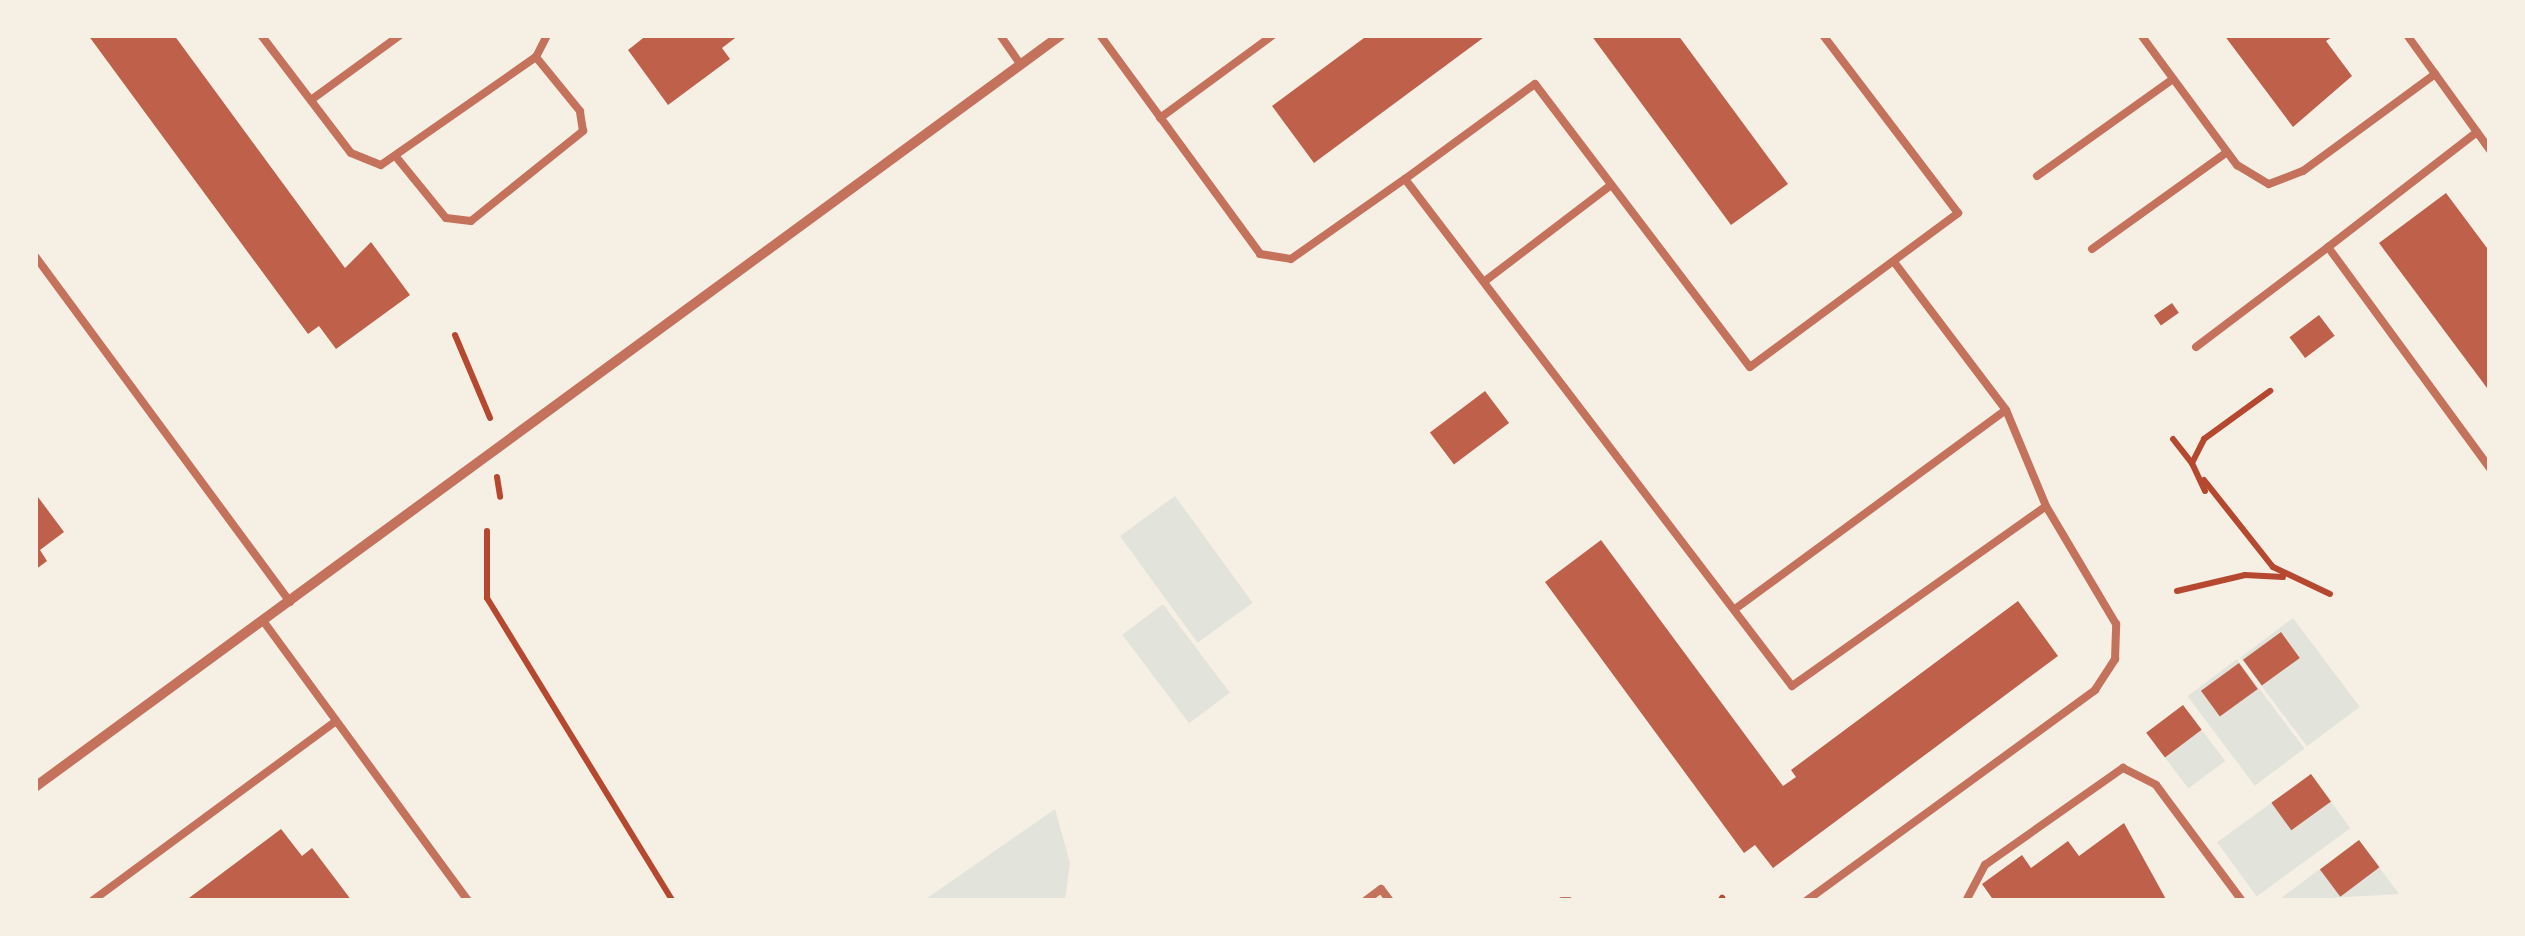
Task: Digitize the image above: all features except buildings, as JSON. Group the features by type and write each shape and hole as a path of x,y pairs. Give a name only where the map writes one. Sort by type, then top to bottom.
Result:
{"street":[{"path":"35,787 1061,35"}],"lane":[{"path":"261,35 366,164 397,158 536,57 547,35"},
{"path":"311,100 400,35"},
{"path":"1000,35 1020,64"},
{"path":"1100,35 1260,254 1291,259 1535,84 1750,367 1958,213 1822,35"},
{"path":"1160,118 1273,35"},
{"path":"2141,35 2227,152 2258,181 2284,182 2436,74"},
{"path":"2407,35 2490,150"},
{"path":"397,158 446,218 471,221 583,131 580,111 536,57"},
{"path":"2037,176 2174,79"},
{"path":"2196,347 2477,132"},
{"path":"2092,248 2227,152"},
{"path":"1406,179 1792,686 2046,506"},
{"path":"1485,281 1611,185"},
{"path":"2328,246 2490,468"},
{"path":"35,256 290,602"},
{"path":"1806,901 2094,690 2115,659 2116,624 2046,506 2006,410 1894,262"},
{"path":"1735,609 2006,410"},
{"path":"264,622 468,901"},
{"path":"92,901 335,722"},
{"path":"1966,901 1984,865 2123,768 2156,785 2242,901"},
{"path":"1366,901 1380,889 1390,901"}],"path":[{"path":"456,335 490,418"},
{"path":"2192,463 2204,439 2270,390"},
{"path":"2173,439 2235,527 2290,578"},
{"path":"497,478 500,497"},
{"path":"2204,480 2206,491"},
{"path":"487,531 486,598 673,901"},
{"path":"2177,591 2246,574 2290,578 2330,594"}],"shaded area":[{"path":"1175,496 1253,603 1198,643 1120,536"},
{"path":"1163,604 1230,693 1189,723 1122,635"},
{"path":"2293,618 2360,707 2307,746 2240,658"},
{"path":"2237,659 2304,748 2255,786 2187,696"},
{"path":"2183,705 2225,761 2188,789 2146,733"},
{"path":"2311,774 2350,828 2257,896 2217,842"},
{"path":"1055,809 1070,863 1065,901 923,901"},
{"path":"2359,840 2399,894 2277,901"}]}
